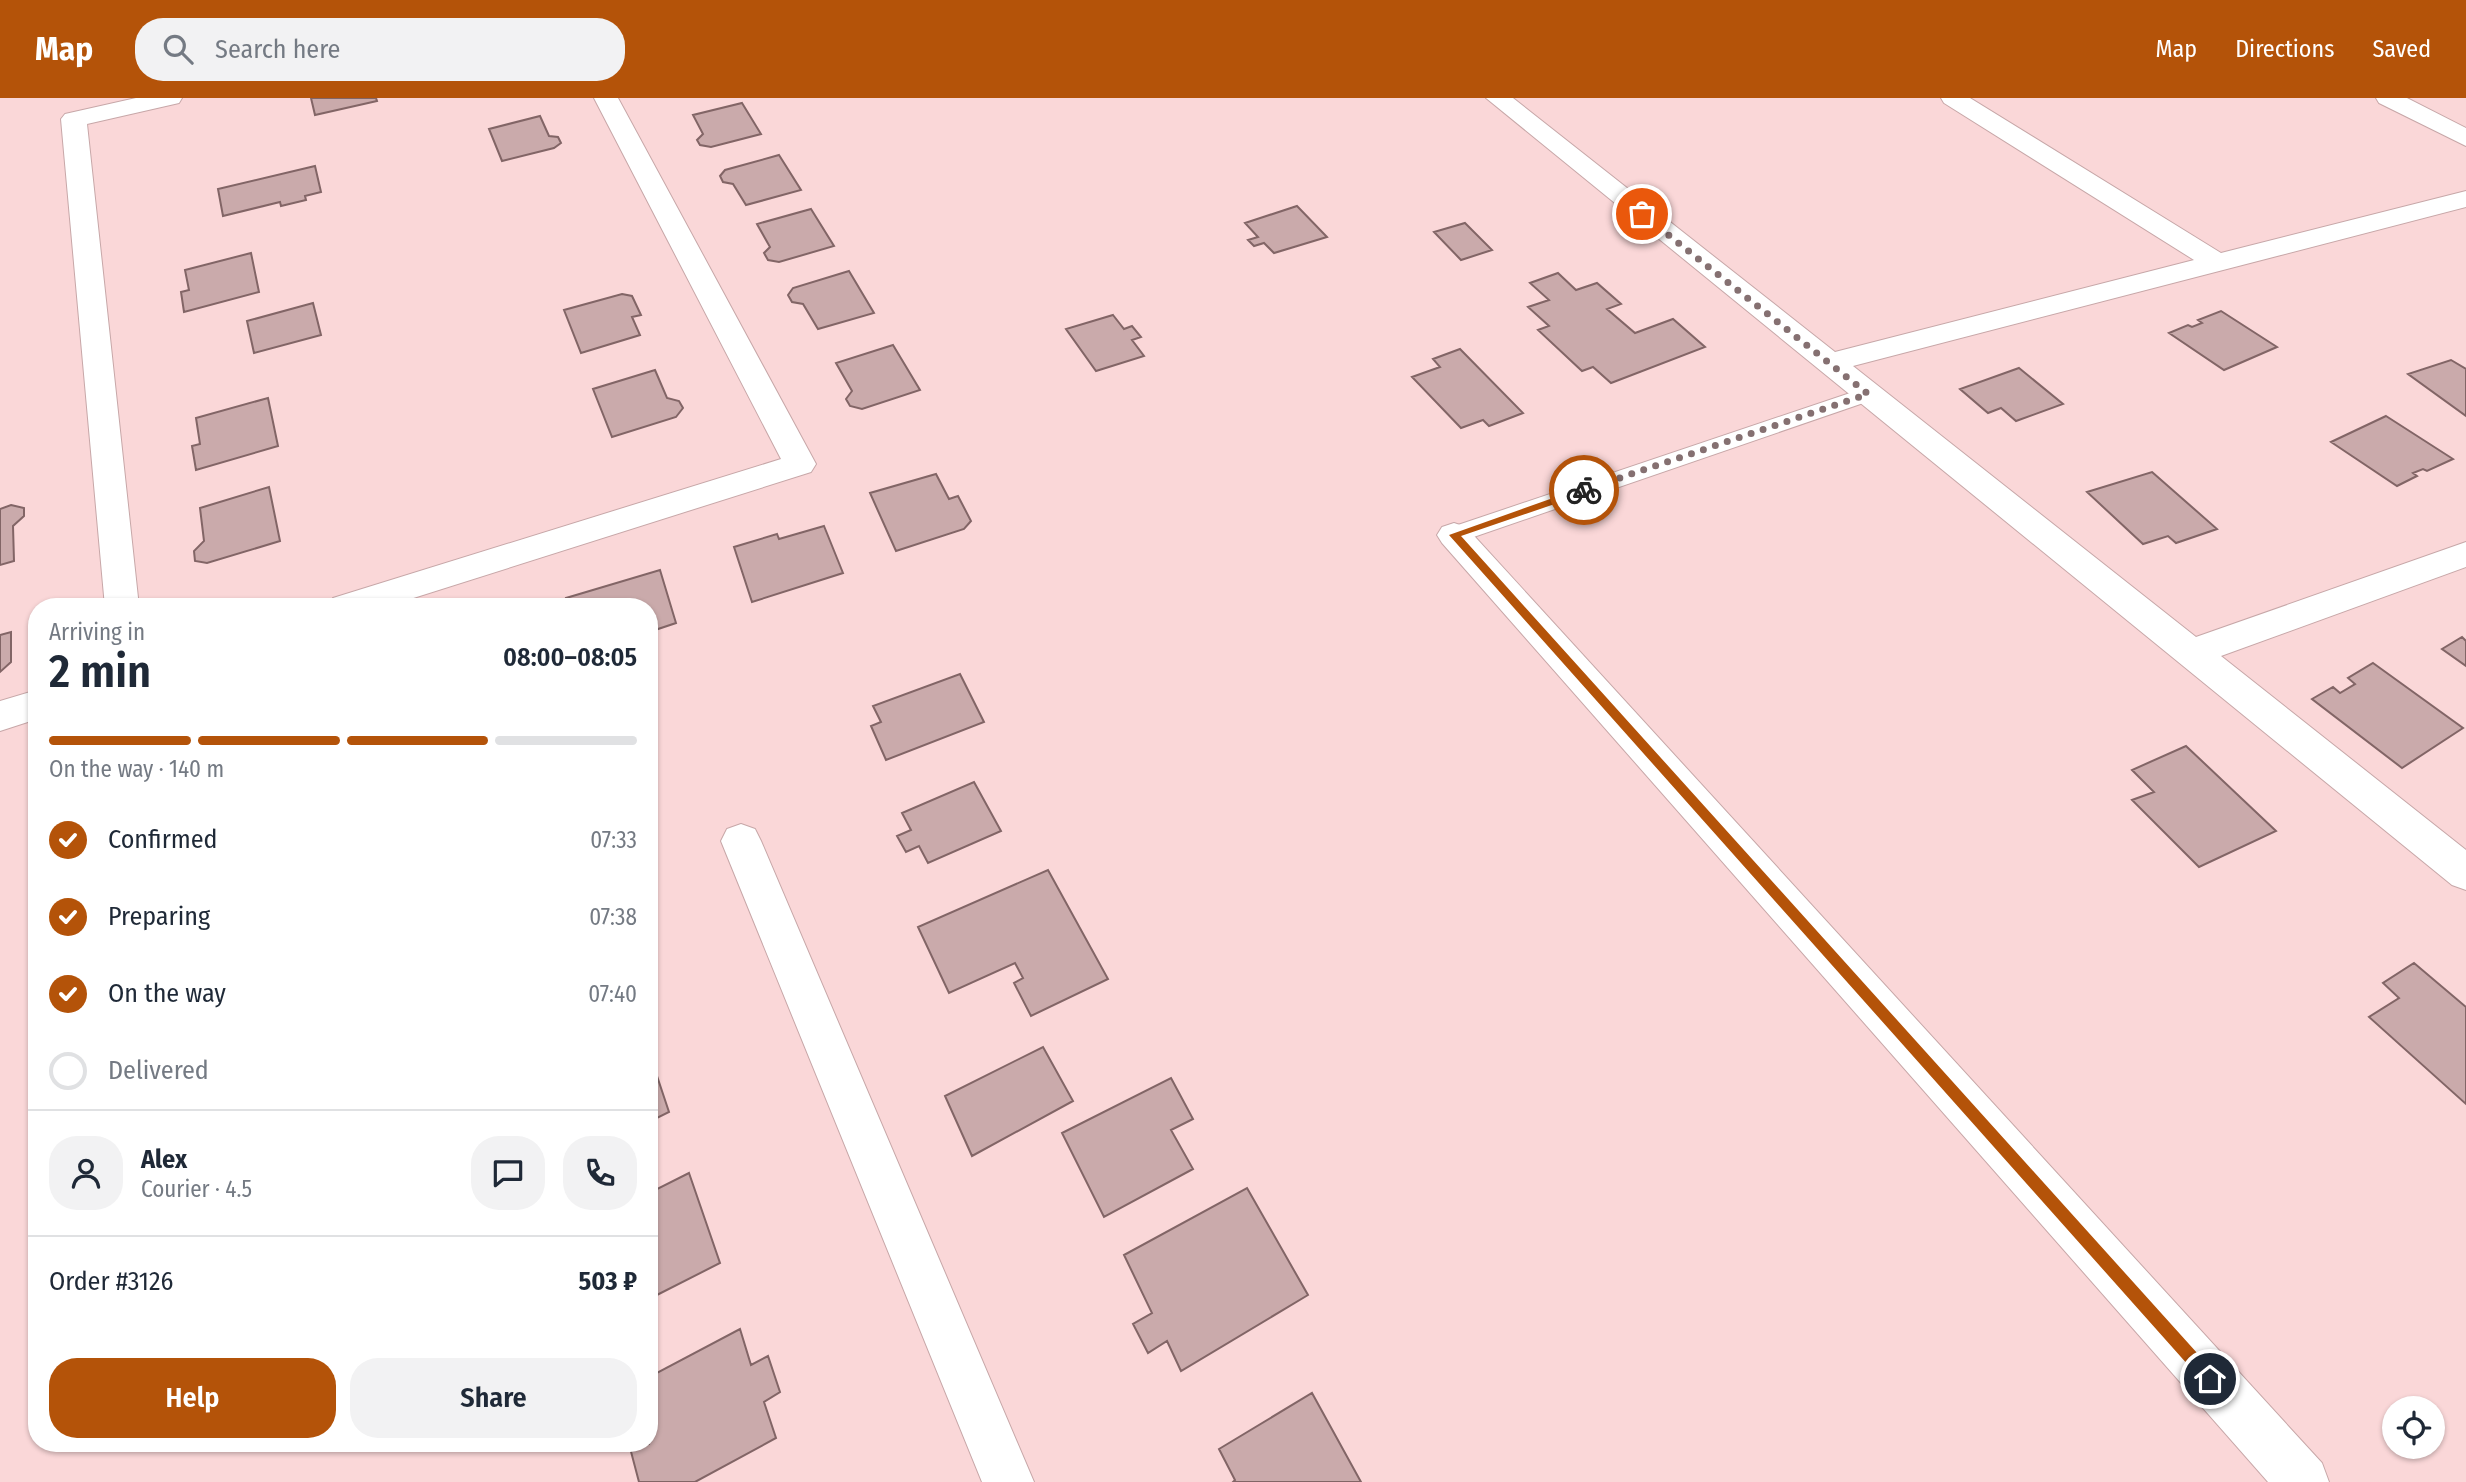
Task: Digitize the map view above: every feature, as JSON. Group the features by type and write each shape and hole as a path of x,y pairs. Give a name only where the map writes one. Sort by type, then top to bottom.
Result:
{"street":[{"path":"121,598 75,119 170,98"},
{"path":"374,598 800,464 606,98"},
{"path":"1497,98 2466,873"},
{"path":"1953,98 2217,263"},
{"path":"2388,98 2466,138"},
{"path":"1828,362 2466,199"},
{"path":"1454,535 2303,1482"},
{"path":"2191,653 2466,554"},
{"path":"0,716 28,707"},
{"path":"741,841 1008,1482"}],"lane":[{"path":"1454,535 1868,394"}],"building":[{"path":"311,98 376,98 377,101 315,115"},
{"path":"742,103 761,134 711,147 700,145 697,140 703,134 693,115"},
{"path":"540,116 549,136 558,137 561,143 554,148 502,161 489,129"},
{"path":"779,155 801,190 746,205 733,184 723,182 720,176 725,170"},
{"path":"315,166 321,192 305,196 306,200 281,206 280,202 223,216 218,189"},
{"path":"1297,206 1327,237 1274,253 1264,243 1254,246 1248,240 1258,237 1245,223"},
{"path":"811,209 834,246 779,262 768,260 764,253 770,247 757,224"},
{"path":"1465,223 1492,250 1461,260 1434,232"},
{"path":"251,253 259,292 184,312 181,292 189,290 185,270"},
{"path":"849,271 874,313 818,329 803,304 792,302 788,295 793,288"},
{"path":"1558,273 1576,290 1597,283 1621,304 1607,309 1635,333 1673,319 1705,347 1611,383 1593,367 1582,371 1538,330 1549,326 1528,307 1549,300 1530,283"},
{"path":"622,294 632,296 641,315 632,317 640,335 581,353 564,310"},
{"path":"313,303 321,335 254,353 247,321"},
{"path":"2221,311 2277,347 2224,370 2169,333 2188,325 2192,327 2202,323 2198,320"},
{"path":"1113,315 1124,329 1132,326 1141,337 1132,340 1144,356 1096,371 1066,329"},
{"path":"893,345 920,390 862,409 850,406 846,399 852,391 836,363"},
{"path":"1460,349 1523,413 1489,426 1483,420 1461,428 1412,377 1440,367 1433,359"},
{"path":"2451,360 2466,369 2466,416 2408,374"},
{"path":"2019,368 2063,404 2016,421 2001,408 1988,413 1960,389"},
{"path":"655,370 667,398 679,401 683,408 676,417 612,437 593,389"},
{"path":"268,398 278,446 196,470 192,446 200,444 196,418"},
{"path":"2386,416 2453,459 2427,471 2423,469 2413,473 2417,476 2397,486 2331,442"},
{"path":"2152,472 2217,529 2176,543 2168,536 2143,544 2087,492"},
{"path":"936,474 949,499 958,496 971,521 964,529 896,551 870,493"},
{"path":"269,487 280,541 207,563 195,561 194,551 204,541 200,508"},
{"path":"11,505 24,508 24,516 13,526 14,561 0,565 0,509"},
{"path":"824,526 843,573 752,602 734,547 777,534 779,539"},
{"path":"660,570 676,623 658,629 658,598 566,598"},
{"path":"11,632 11,662 0,672 0,635"},
{"path":"2462,637 2466,641 2466,666 2442,649"},
{"path":"2373,663 2463,728 2402,768 2312,699 2333,687 2340,693 2355,684 2348,678"},
{"path":"960,674 984,722 886,760 871,726 881,722 873,706"},
{"path":"2186,746 2276,831 2199,867 2132,800 2154,792 2132,770"},
{"path":"974,782 1001,831 928,863 919,846 906,852 897,836 911,830 902,813"},
{"path":"1048,870 1108,979 1031,1016 1014,983 1023,978 1015,963 949,993 918,927"},
{"path":"2414,963 2466,1007 2466,1104 2369,1017 2399,998 2383,983"},
{"path":"1043,1047 1073,1101 972,1156 945,1096"},
{"path":"1171,1078 1193,1119 1171,1130 1193,1169 1104,1217 1062,1133"},
{"path":"658,1079 669,1112 658,1118"},
{"path":"689,1173 720,1263 658,1294 658,1188"},
{"path":"1247,1188 1308,1295 1181,1371 1167,1341 1148,1353 1133,1324 1152,1313 1124,1255"},
{"path":"740,1329 751,1365 768,1356 780,1392 764,1402 776,1438 695,1482 639,1482 631,1452 658,1452 658,1372"},
{"path":"1312,1393 1361,1482 1233,1482 1235,1480 1219,1449"}],"way so far":[{"path":"1584,490 1868,394 1642,214"}],"route":[{"path":"1584,490 1454,535 2210,1379"}]}
